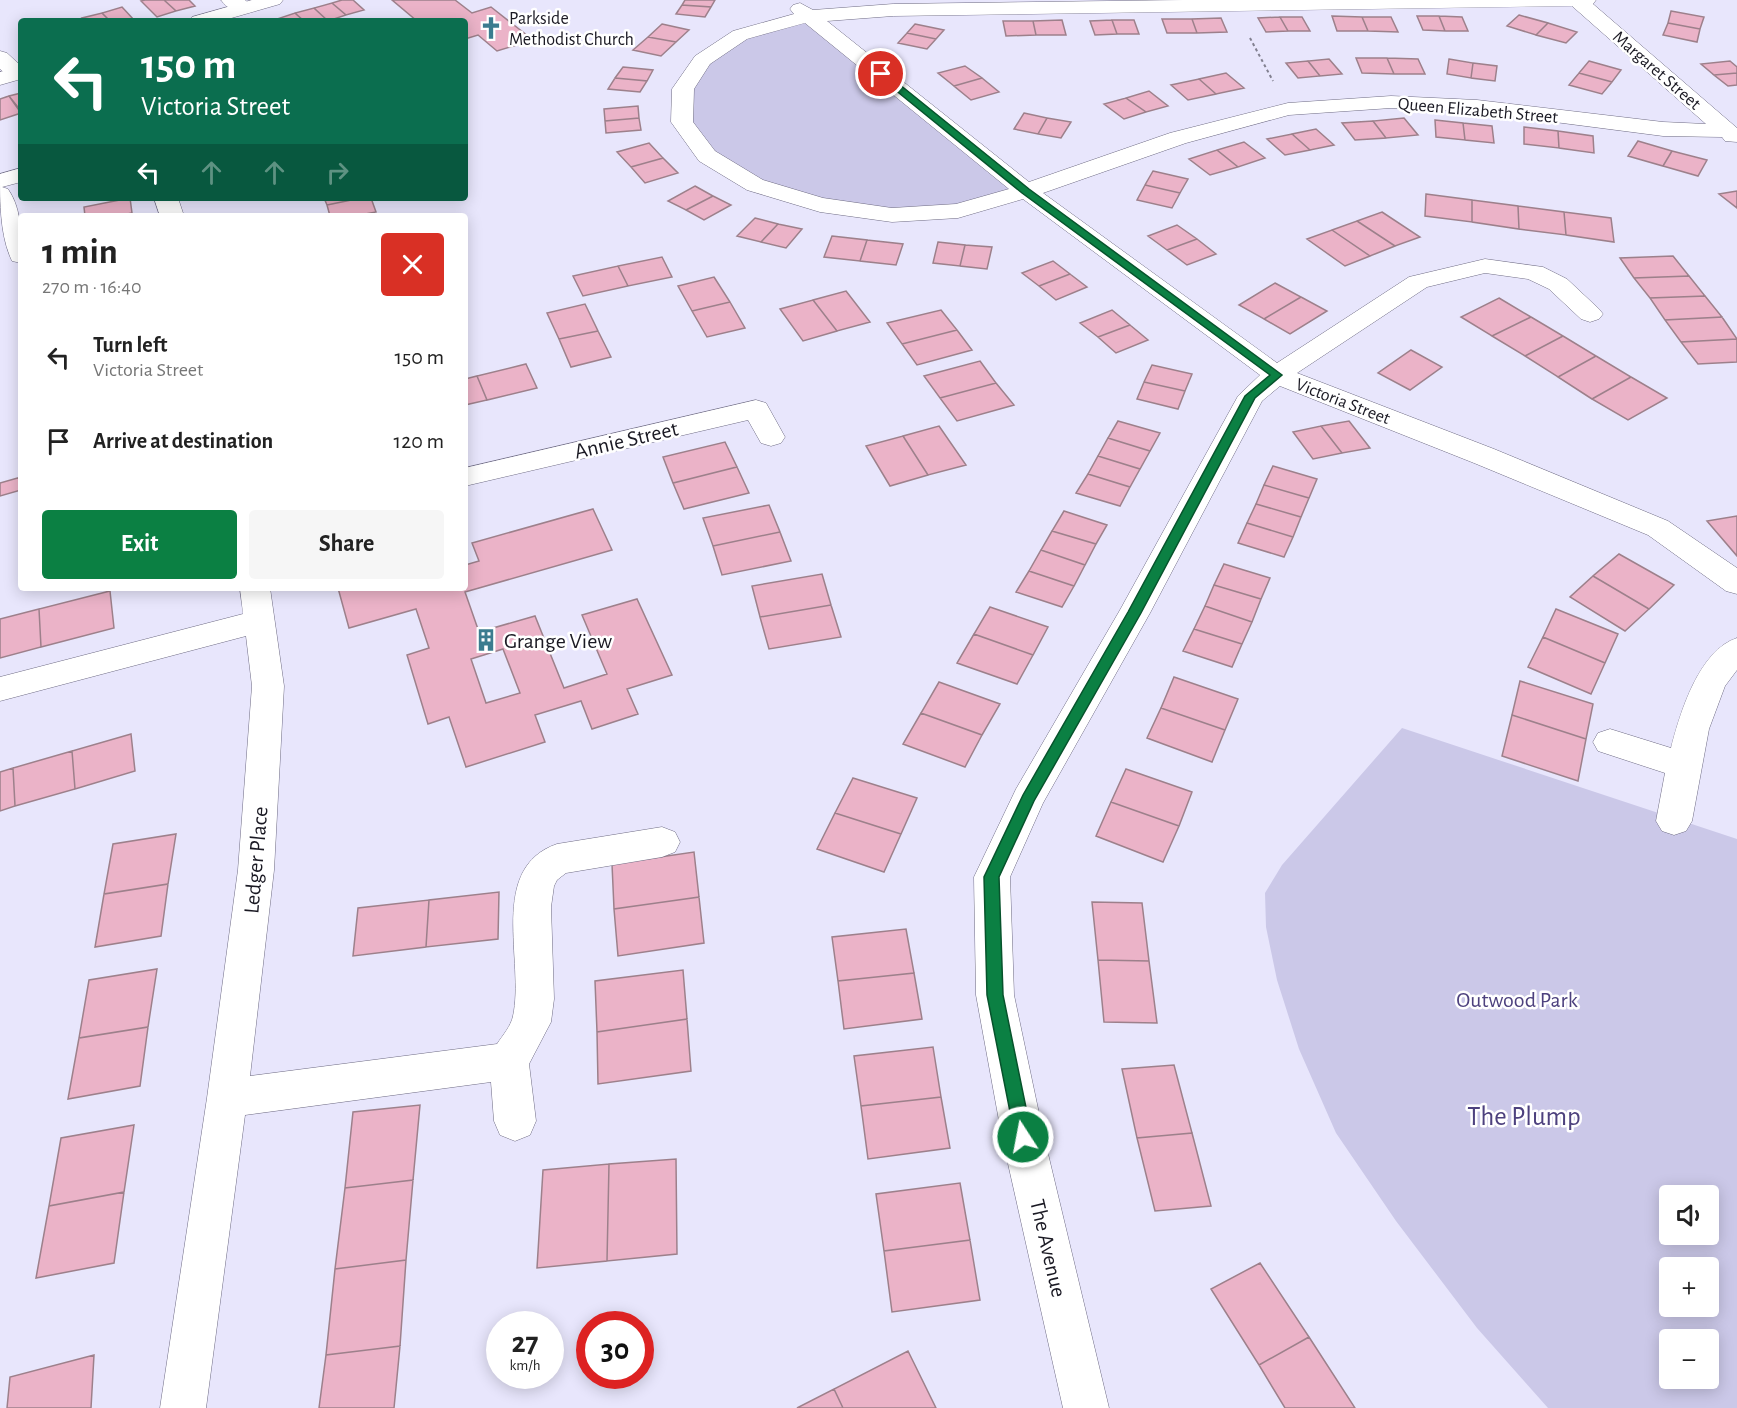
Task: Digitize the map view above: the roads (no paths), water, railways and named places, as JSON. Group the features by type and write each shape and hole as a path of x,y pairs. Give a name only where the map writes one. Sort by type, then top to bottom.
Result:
{"street":[{"path":"206,18 238,4 273,0"},
{"name":"Victoria Street","path":"787,0 1026,191 1277,375 1484,456 1658,528 1737,583"},
{"name":"Queen Elizabeth Street","path":"1582,0 893,10 808,16 740,35 702,60 683,89 682,122 707,156 755,186 820,205 892,215 958,210 1026,191 1178,138 1288,109 1391,102 1466,105 1732,135"},
{"name":"Margaret Street","path":"1582,0 1732,135"},
{"path":"0,57 13,75"},
{"path":"0,181 18,176"},
{"path":"0,194 18,247"},
{"name":"The Avenue","path":"1086,1408 1023,1137 995,995 992,877 1028,799 1134,613 1251,396 1277,375 1418,282 1485,266 1534,272 1558,284 1590,314"},
{"name":"Annie Street","path":"468,476 756,409 771,437"},
{"name":"Ledger Place","path":"0,690 257,604 268,686 256,870 227,1098 183,1408"},
{"path":"1674,821 1682,765 1707,689 1729,656 1737,650"},
{"path":"1610,742 1682,765"},
{"path":"515,1121 509,1061 534,1015 533,897 539,876 549,862 557,859 662,842"},
{"path":"227,1098 509,1061"}],"place":[{"name":"Parkside Methodist Church","path":"491,28"},
{"name":"Grange View","path":"486,640"}],"park label":[{"name":"Outwood Park","path":"1517,999"},
{"name":"The Plump","path":"1524,1116"}]}
